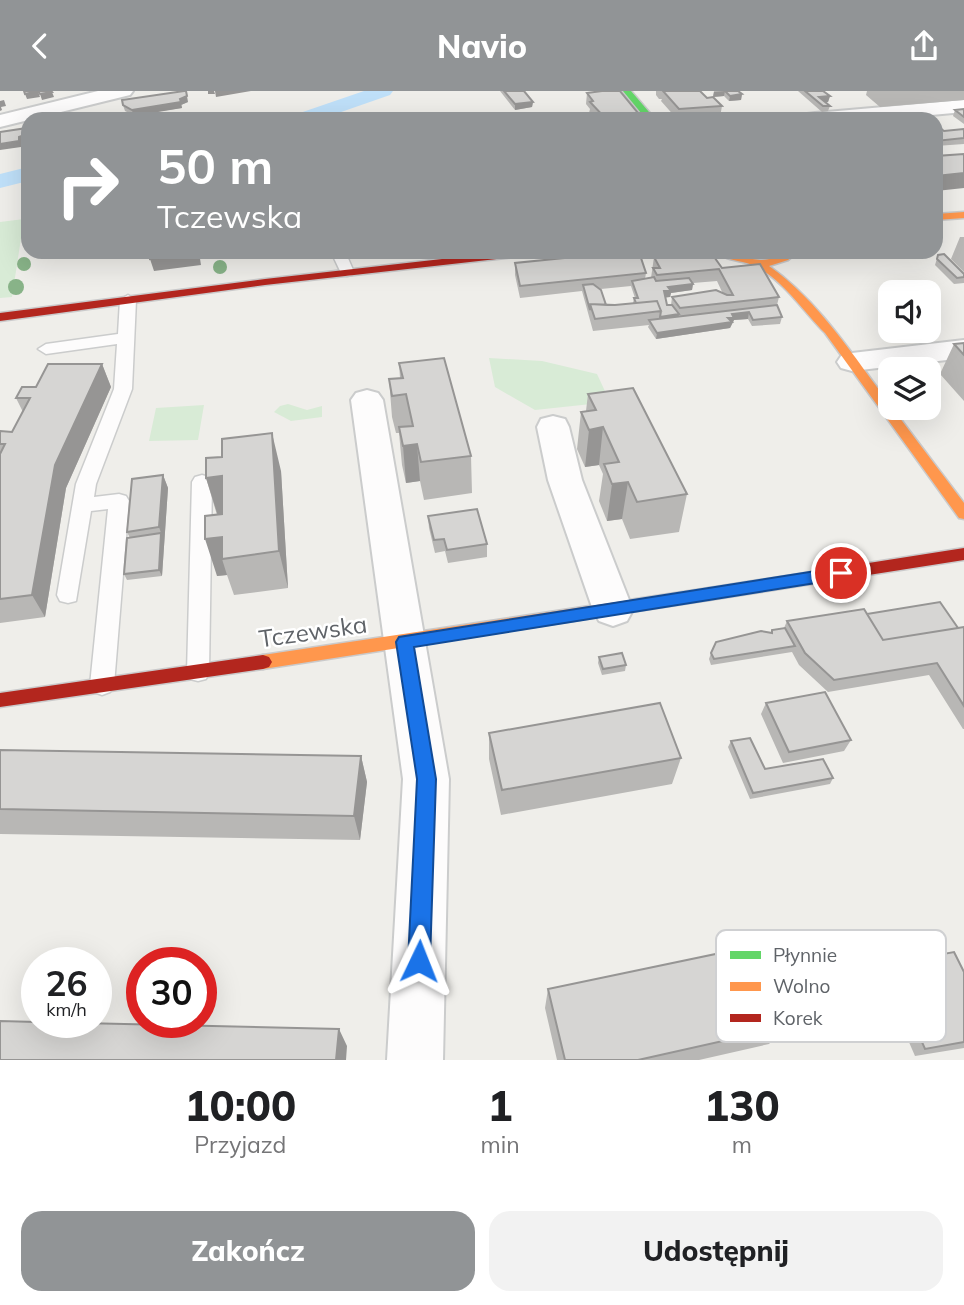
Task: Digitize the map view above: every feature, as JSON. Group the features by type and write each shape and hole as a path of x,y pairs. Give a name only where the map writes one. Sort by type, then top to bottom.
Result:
{"street":[{"path":"29,112 84,95 123,91"},
{"path":"627,91 645,112"},
{"path":"84,95 95,112"},
{"path":"895,112 964,106"},
{"path":"0,121 21,114"},
{"path":"943,216 964,215"},
{"path":"0,317 460,259"},
{"path":"739,259 758,263 794,259"},
{"path":"758,263 789,285 803,304 829,330 964,514"},
{"path":"824,302 829,330"},
{"path":"852,362 964,349"},
{"path":"367,400 426,779 415,1060"},
{"path":"553,426 565,480 613,610"},
{"name":"Tczewska","path":"0,700 405,642 964,554"}],"lane":[{"path":"341,259 347,272"},
{"path":"68,595 86,484 123,389 128,300"},
{"path":"47,349 125,338"},
{"path":"198,672 202,482"},
{"path":"82,505 119,501 102,685"}],"green space":[{"path":"21,219 21,238 12,297 0,298 0,222"},
{"path":"489,358 542,361 597,374 610,402 535,410 495,387"},
{"path":"288,404 307,410 322,406 322,417 291,421 274,412 280,406"},
{"path":"204,405 198,440 149,441 156,408"}],"building":[{"path":"186,91 187,96 180,99 181,102 132,110 123,105 122,100"},
{"path":"504,91 524,91 533,102 515,104"},
{"path":"620,91 637,112 599,112 590,102 593,101 587,93"},
{"path":"663,91 700,91 707,98 713,97 722,106 679,109"},
{"path":"725,91 738,91 742,94 730,96"},
{"path":"805,91 823,91 830,96 819,97 830,106 823,106"},
{"path":"964,109 964,117 955,110"},
{"path":"21,129 21,136 19,141 0,144 0,132"},
{"path":"964,129 964,138 943,140 943,130"},
{"path":"964,154 964,173 943,175 943,156"},
{"path":"943,254 964,277 957,278 937,259 943,259"},
{"path":"555,259 641,259 646,273 520,286 515,263"},
{"path":"655,259 716,259 722,268 760,264 779,297 680,308 672,297 716,290 733,295 719,269 657,275 653,268 660,268"},
{"path":"654,277 656,281 689,278 693,284 668,287 671,291 664,291 667,305 672,305 679,314 660,317 657,301 636,303 634,298 638,298 632,281"},
{"path":"593,284 601,290 606,305 590,304 590,310 583,285"},
{"path":"657,301 661,311 595,319 590,304 615,305"},
{"path":"777,305 782,317 753,320 749,312 732,314 734,318 728,318 732,322 657,333 649,320"},
{"path":"964,343 964,355 954,344"},
{"path":"444,358 471,456 421,462 417,444 403,446 399,427 413,426 406,394 392,396 389,379 403,378 399,363"},
{"path":"48,364 102,364 55,465 32,595 0,599 0,454 5,444 0,444 0,431 12,432 30,398 16,398 22,387 36,387"},
{"path":"633,388 687,494 637,502 628,482 612,484 604,464 619,462 603,427 589,430 581,412 596,410 588,394"},
{"path":"272,433 279,551 222,559 222,537 205,539 205,516 222,514 222,476 206,478 206,458 222,457 222,439"},
{"path":"163,475 159,527 127,532 132,479"},
{"path":"477,509 487,544 447,550 444,539 434,540 428,516"},
{"path":"161,533 159,570 124,574 127,538"},
{"path":"940,602 958,628 883,640 867,614"},
{"path":"864,609 883,640 964,627 964,706 937,663 834,680 805,653 787,621"},
{"path":"785,628 795,646 714,659 711,653 716,642 761,631 772,633 772,630"},
{"path":"622,653 626,665 603,669 599,657"},
{"path":"825,692 851,740 789,752 766,703"},
{"path":"660,703 681,758 502,790 489,733"},
{"path":"750,738 765,769 823,759 833,778 753,793 731,741"},
{"path":"0,750 361,756 354,816 0,809"},
{"path":"954,952 964,972 964,1042 925,1049 922,1042 946,1042 946,953"},
{"path":"716,954 716,1042 718,1042 638,1060 565,1060 548,989"},
{"path":"0,1021 21,1021 21,1038 112,1038 112,1024 126,1024 126,1038 217,1038 217,1026 339,1029 336,1060 0,1060"}],"waterway":[{"path":"322,112 383,91"},
{"path":"0,181 21,176"}],"traffic: fast":[{"path":"627,91 645,112"}],"traffic: slow":[{"path":"943,216 964,215"},
{"path":"739,259 757,263 780,259"},
{"path":"758,263 789,285 803,304 829,330 964,514"},
{"path":"263,662 709,594"}],"traffic: jam":[{"path":"0,317 265,282 470,259"},
{"path":"709,594 964,554"},
{"path":"0,700 263,662"}],"route":[{"path":"419,961 426,779 405,642 841,573"}]}
